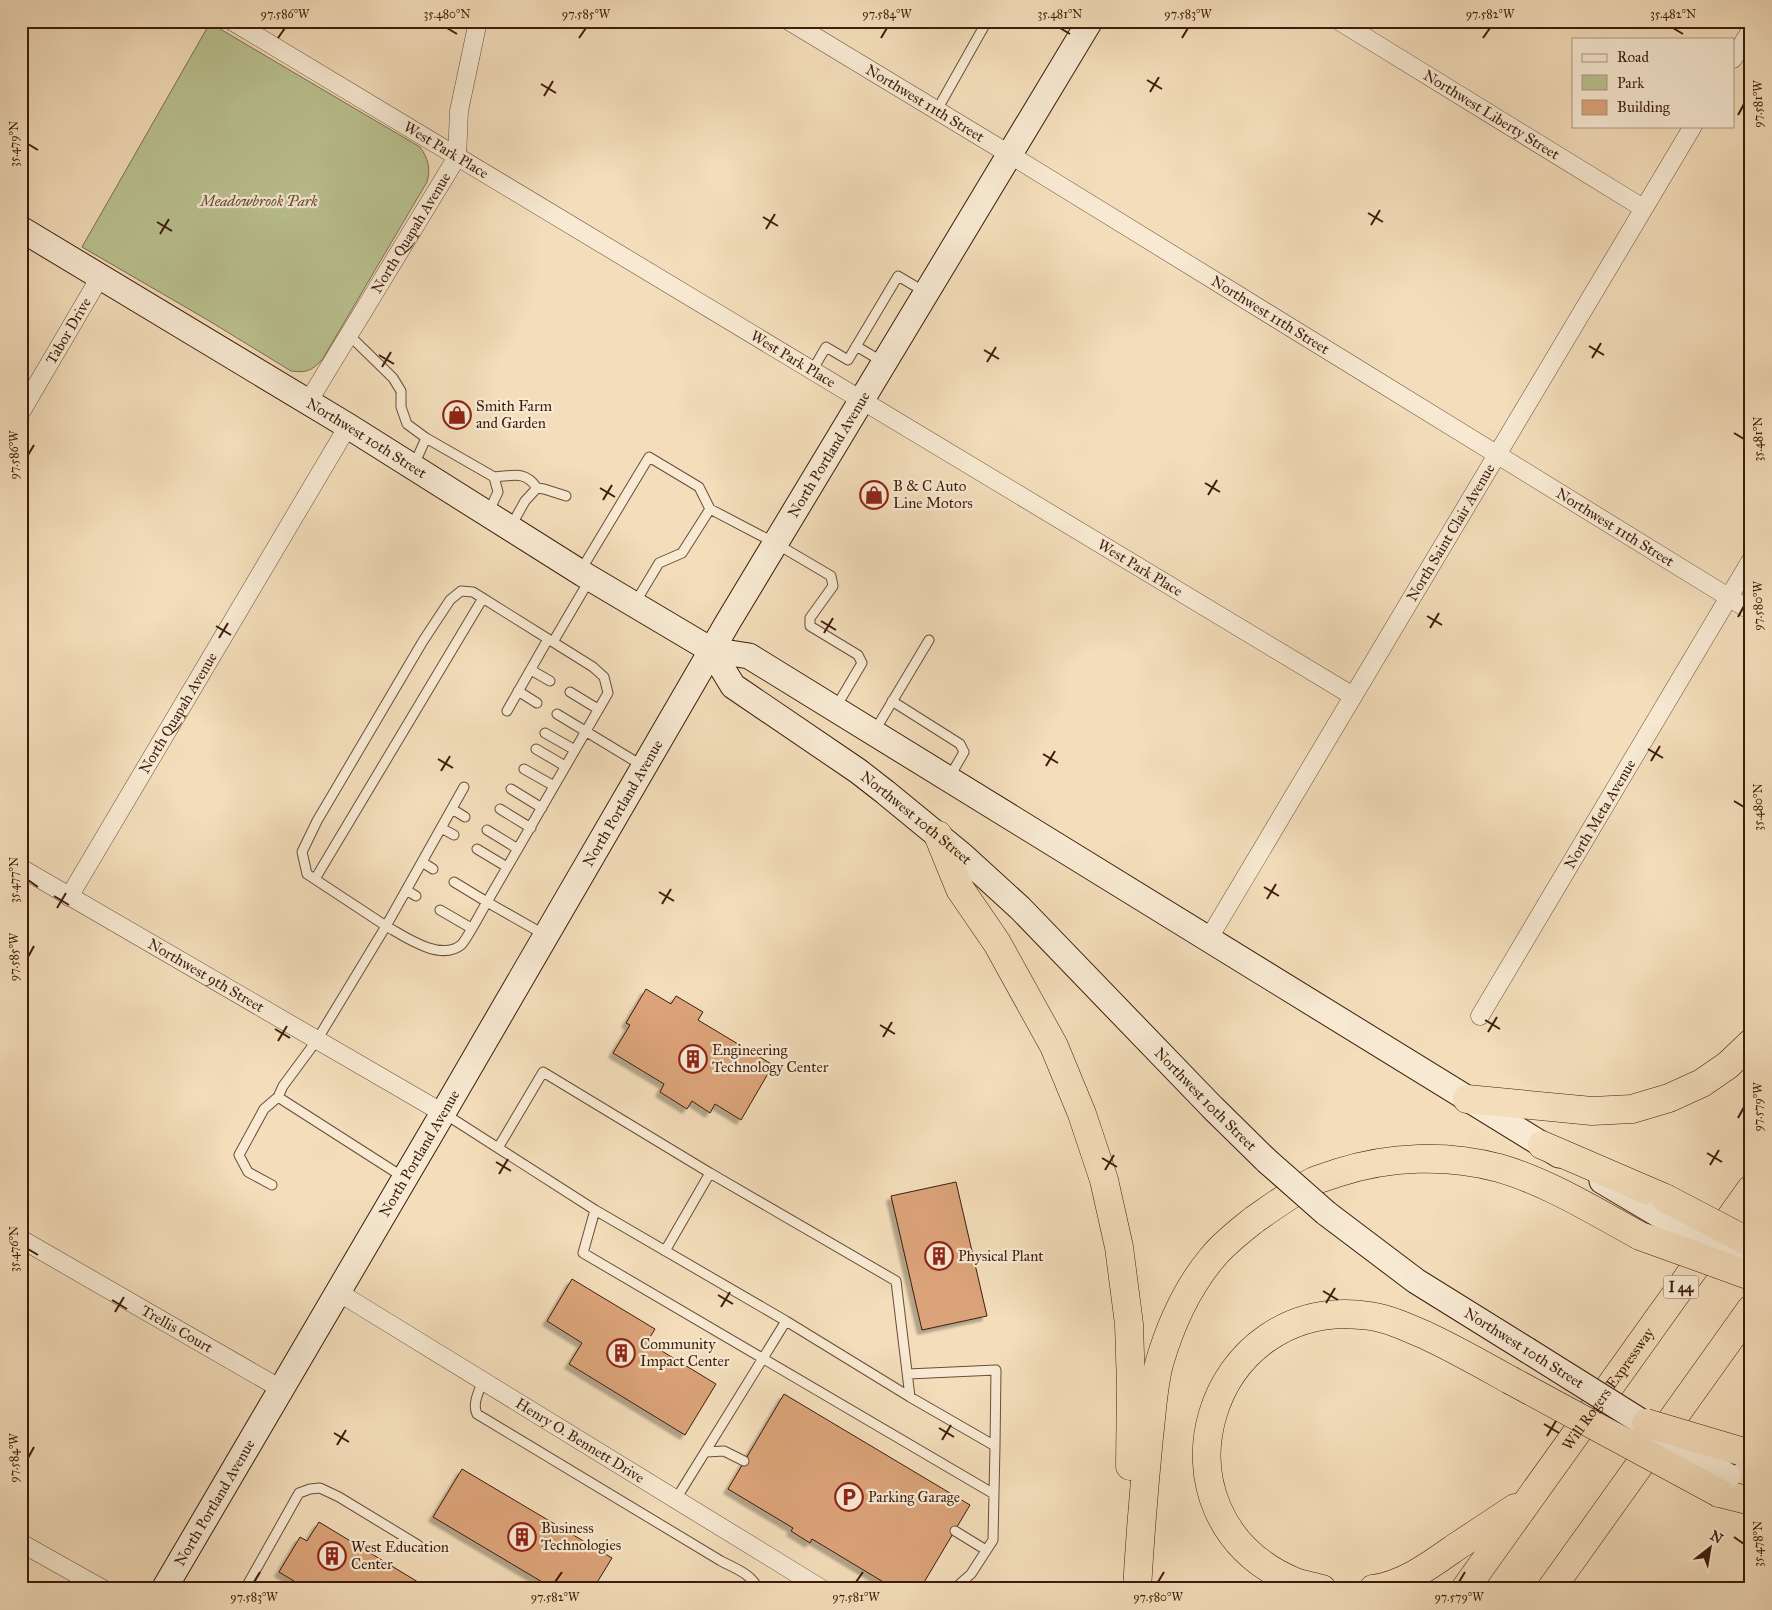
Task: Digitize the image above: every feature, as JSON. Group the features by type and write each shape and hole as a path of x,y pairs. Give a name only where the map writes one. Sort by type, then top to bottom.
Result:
{"highway":[{"path":"938,835 960,889 997,943 1054,1046 1082,1114 1104,1180 1119,1247 1129,1324 1131,1386 1131,1589"},
{"path":"1467,1099 1592,1111 1632,1109 1669,1098 1702,1084 1728,1066 1751,1043"},
{"path":"1542,1145 1660,1205 1751,1244"},
{"path":"1137,1589 1152,1409 1159,1366 1172,1327 1189,1291 1213,1257 1242,1230 1276,1204 1315,1181 1351,1169 1388,1161 1426,1159 1464,1161 1500,1168 1533,1180 1640,1236 1751,1276"},
{"name":"Will Rogers Expressway","path":"1465,1589 1751,1189"},
{"path":"1551,1589 1751,1309"},
{"path":"1322,1589 1294,1582 1267,1568 1243,1547 1228,1528 1216,1504 1208,1483 1206,1454 1208,1428 1216,1401 1231,1373 1247,1355 1269,1336 1295,1322 1318,1316 1345,1314 1371,1316 1403,1325 1450,1347 1510,1380 1723,1484 1751,1500"},
{"path":"1646,1423 1745,1454"},
{"path":"1373,1589 1405,1580 1530,1497"}],"main road":[{"name":"North Portland Avenue","path":"164,1589 775,543 1090,21"},
{"name":"Northwest 10th Street","path":"21,229 348,426 585,576 712,650 749,656 1542,1145"},
{"name":"Northwest 10th Street","path":"712,650 733,686 858,771 938,835 1020,908 1212,1107 1267,1161 1326,1213 1416,1281 1646,1423 1723,1484 1751,1489"},
{"path":"1660,1205 1751,1272"}],"street":[{"name":"West Park Place","path":"232,21 1353,696"},
{"name":"North Quapah Avenue","path":"308,402 457,156 459,111 478,21"},
{"name":"Northwest 11th Street","path":"789,21 1010,154 1751,611"},
{"name":"Northwest Liberty Street","path":"1339,21 1643,208"},
{"path":"1734,57 1751,30"},
{"name":"North Saint Clair Avenue","path":"1208,938 1692,128"},
{"name":"Tabor Drive","path":"21,412 100,277"},
{"name":"North Quapah Avenue","path":"69,897 348,426"},
{"name":"North Meta Avenue","path":"1480,1016 1751,560"},
{"name":"Northwest 9th Street","path":"21,868 443,1113"},
{"name":"Trellis Court","path":"21,1239 281,1389"},
{"name":"Henry O. Bennett Drive","path":"338,1292 822,1589"},
{"path":"21,1543 103,1589"}],"lane":[{"path":"937,110 987,21"},
{"path":"812,371 826,347 848,360 898,276 926,292"},
{"path":"349,335 393,378 401,391 401,407 407,424 426,438 494,476 523,475 532,480 537,488 566,496"},
{"path":"856,346 883,362"},
{"path":"413,467 426,438"},
{"path":"507,711 550,640 649,457 699,486 710,509 775,543 831,576 833,586 810,618 810,626 858,655 862,663 835,708"},
{"path":"488,514 498,492 494,476"},
{"path":"510,528 525,501 537,488"},
{"path":"634,604 658,563 682,553 710,509"},
{"path":"461,591 473,592 483,598 593,667 604,677 608,693 488,902 461,945 447,950 430,949 386,926 307,874 302,852 317,821 418,650 450,600 461,591"},
{"path":"315,879 483,598"},
{"path":"874,732 929,640"},
{"path":"531,670 550,681"},
{"path":"518,691 537,703"},
{"path":"570,692 598,709"},
{"path":"892,701 960,744 963,748 964,752 949,778"},
{"path":"557,714 644,766"},
{"path":"545,732 575,750"},
{"path":"536,749 566,766"},
{"path":"524,769 554,786"},
{"path":"272,1185 248,1172 239,1156 264,1109 278,1097 283,1086 317,1040 386,926 464,787"},
{"path":"511,789 542,808"},
{"path":"500,809 531,828"},
{"path":"452,810 465,817"},
{"path":"441,828 454,835"},
{"path":"487,830 518,849"},
{"path":"476,849 508,867"},
{"path":"422,862 433,869"},
{"path":"454,882 545,935"},
{"path":"406,890 416,896"},
{"path":"440,910 471,928"},
{"path":"498,1148 543,1072 710,1173 896,1281 910,1397"},
{"path":"278,1097 405,1178"},
{"path":"443,1113 594,1210 786,1321 910,1397 995,1446"},
{"path":"665,1251 710,1173"},
{"path":"594,1210 582,1253 994,1494"},
{"path":"676,1500 786,1321"},
{"path":"908,1374 996,1370 992,1540 971,1574 954,1589"},
{"path":"483,1381 475,1404 477,1414 745,1574 751,1578 758,1589"},
{"path":"706,1452 724,1451 744,1461"},
{"path":"244,1589 298,1493 310,1489 320,1488 418,1545"},
{"path":"954,1531 986,1550"}],"green space":[{"name":"Meadowbrook Park","path":"210,23 420,147 428,164 427,182 322,360 315,367 301,372 291,371 82,247"}],"building":[{"name":"Engineering Technology Center","path":"646,989 671,1004 676,996 703,1012 698,1020 773,1065 741,1120 715,1104 710,1113 692,1101 687,1109 660,1092 664,1084 613,1053 630,1025 626,1023"},
{"name":"Physical Plant","path":"956,1182 987,1316 922,1330 891,1196"},
{"name":"Community Impact Center","path":"572,1279 655,1329 647,1342 716,1384 685,1435 569,1364 582,1343 547,1321"},
{"name":"Parking Garage","path":"784,1394 970,1505 920,1589 895,1589 812,1539 810,1543 791,1531 793,1528 728,1489"},
{"name":"Business Technologies","path":"462,1469 612,1558 593,1589 554,1589 433,1517"},
{"name":"West Education Center","path":"319,1522 418,1582 414,1589 307,1589 279,1572 300,1537 307,1541"}],"place":[{"name":"Smith Farm and Garden","path":"457,415"},
{"name":"B & C Auto Line Motors","path":"874,495"},
{"name":"Engineering Technology Center","path":"693,1059"},
{"name":"Physical Plant","path":"939,1256"},
{"name":"Community Impact Center","path":"621,1353"},
{"name":"Parking Garage","path":"849,1497"},
{"name":"Business Technologies","path":"522,1537"},
{"name":"West Education Center","path":"332,1556"}]}
